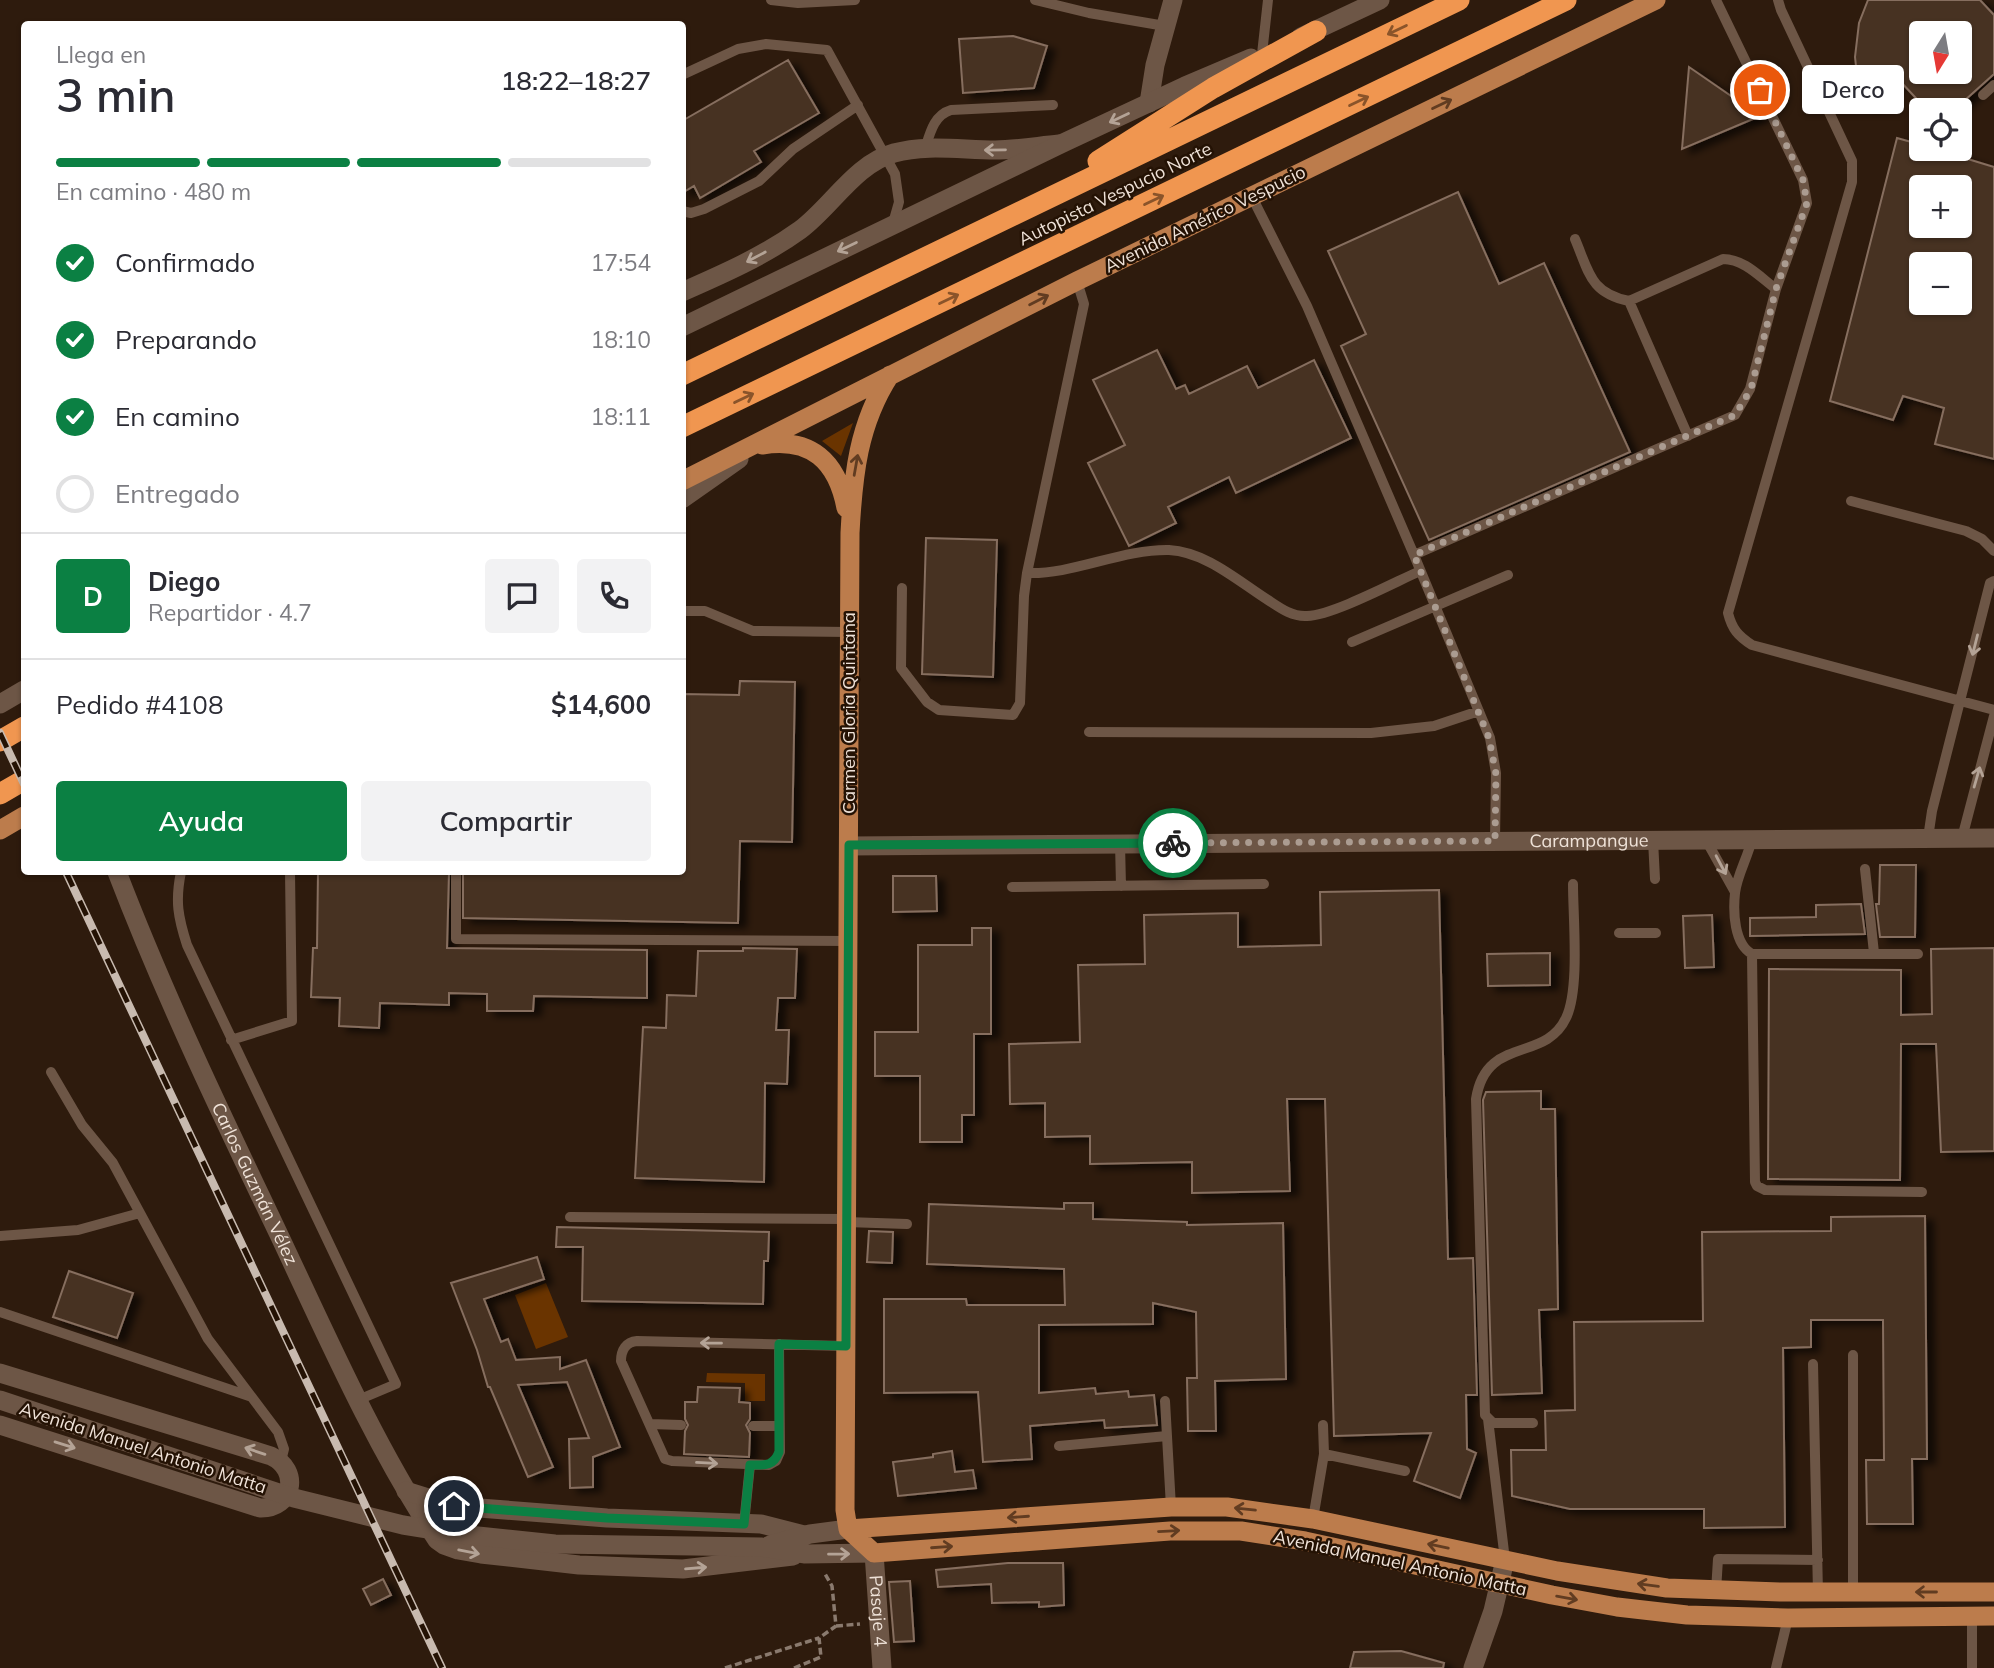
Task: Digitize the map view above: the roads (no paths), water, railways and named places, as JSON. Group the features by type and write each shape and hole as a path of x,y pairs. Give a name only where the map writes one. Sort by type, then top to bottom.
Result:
{"highway":[{"name":"Autopista Vespucio Norte","path":"686,372 1459,0"},
{"name":"Autopista Vespucio Norte","path":"686,425 1566,0"},
{"path":"1012,215 1213,88 1316,31"},
{"path":"0,741 21,729"},
{"path":"0,794 21,782"}],"main road":[{"name":"Avenida Américo Vespucio","path":"686,479 758,445 1077,281 1656,0"},
{"name":"Carmen Gloria Quintana","path":"848,1529 845,1510 850,533 854,471 860,443 871,409 890,375"},
{"name":"Carmen Gloria Quintana","path":"758,445 778,443 800,446 825,459 838,479 850,533"},
{"path":"0,830 21,818"},
{"name":"Avenida Manuel Antonio Matta","path":"848,1529 1171,1507 1227,1507 1313,1519 1621,1582 1716,1591 1994,1592"},
{"path":"848,1529 874,1553"},
{"name":"Avenida Manuel Antonio Matta","path":"874,1553 1170,1531 1220,1530 1273,1535 1552,1595 1687,1615 1788,1618 1994,1616"}],"street":[{"path":"1149,103 1155,65 1173,0"},
{"path":"686,325 1063,143 1380,0"},
{"path":"686,290 753,259 789,237 814,219 863,170 887,156 925,149 997,150 1063,143"},
{"name":"Avenida Américo Vespucio","path":"686,496 758,445"},
{"path":"0,704 21,692"},
{"name":"Carampangue","path":"849,845 1994,838"},
{"name":"Carlos Guzmán Vélez","path":"118,875 206,1081 358,1400 406,1491"},
{"name":"Avenida Manuel Antonio Matta","path":"0,1373 212,1437 281,1461 289,1475 288,1491 280,1502 260,1508 0,1425"},
{"name":"Avenida Manuel Antonio Matta","path":"0,1400 294,1498 458,1534 595,1546 808,1548 874,1553"},
{"name":"Avenida Manuel Antonio Matta","path":"406,1491 437,1540 443,1545 481,1554 556,1563 683,1569 808,1548 848,1529"},
{"name":"Avenida Manuel Antonio Matta","path":"406,1491 454,1506 607,1518 761,1524 808,1548"},
{"name":"Pasaje 4","path":"874,1553 881,1668"},
{"path":"1473,1668 1505,1560"}],"lane":[{"path":"771,0 798,3 855,0"},
{"path":"1035,0 1089,13 1165,26"},
{"path":"1262,54 1268,0"},
{"path":"1414,555 1735,415 1751,389 1776,289 1807,203 1803,180 1716,0"},
{"path":"1778,0 1852,161 1852,182 1728,612 1731,626 1740,637 1752,645 1994,710"},
{"path":"686,73 737,50 766,44 827,50 895,174 899,192 893,225"},
{"path":"1983,95 1994,85"},
{"path":"686,212 704,209 759,181 793,149 858,105"},
{"path":"925,149 938,117 943,112 1053,105"},
{"path":"1252,197 1307,306 1435,604 1489,738 1496,774 1495,841"},
{"path":"1575,239 1595,285 1606,295 1629,302 1723,259 1734,259 1742,263 1776,289"},
{"path":"902,588 901,668 928,702 939,710 1013,715 1018,711 1027,573 1084,304 1077,281"},
{"path":"1629,302 1688,436"},
{"path":"1851,501 1966,531 1982,539 1994,551"},
{"path":"1027,573 1048,573 1081,564 1171,550 1203,559 1279,608 1302,617 1330,611 1420,571"},
{"path":"1352,642 1435,604 1508,575"},
{"path":"1928,838 1932,811 1990,583 1994,581"},
{"path":"686,611 705,611 753,631 849,632"},
{"path":"1089,732 1376,733 1434,726 1479,712"},
{"path":"1962,838 1994,716"},
{"path":"1706,839 1735,892"},
{"path":"1752,839 1735,892 1741,946 1752,954 1918,954"},
{"path":"1653,840 1656,879"},
{"path":"1120,843 1121,886"},
{"path":"1865,869 1874,953"},
{"path":"180,875 177,915 187,945 396,1384 358,1400"},
{"path":"231,1040 292,1021 290,875"},
{"path":"456,875 456,939 848,941"},
{"path":"1012,887 1264,884"},
{"path":"1505,1560 1485,1408 1476,1099 1479,1082 1485,1070 1492,1064 1544,1041 1556,1033 1565,1021 1574,992 1573,884"},
{"path":"1619,933 1656,933"},
{"path":"1752,954 1757,1186 1765,1190 1922,1192"},
{"path":"51,1072 82,1125 113,1163 208,1339 278,1432 284,1449 281,1461"},
{"path":"0,1236 78,1230 140,1213"},
{"path":"570,1217 907,1224"},
{"path":"0,1312 250,1396"},
{"path":"779,1344 779,1452 776,1461 769,1465 750,1465 666,1459 621,1361 622,1351 629,1343 638,1341 779,1344 846,1346"},
{"path":"1853,1355 1853,1592"},
{"path":"1813,1364 1818,1593"},
{"path":"1165,1401 1171,1507"},
{"path":"1488,1419 1493,1423 1533,1423"},
{"path":"650,1424 681,1425"},
{"path":"1313,1519 1324,1454 1323,1425"},
{"path":"753,1426 779,1426"},
{"path":"1059,1446 1167,1436"},
{"path":"1324,1454 1405,1471"},
{"path":"744,1524 750,1465"},
{"path":"1716,1591 1717,1559 1818,1560"},
{"path":"1972,1616 1972,1668"},
{"path":"1776,1668 1788,1618"}],"railway":[{"path":"0,733 21,778"},
{"path":"67,875 442,1668"}],"place":[{"name":"Derco","path":"1760,90"}]}
